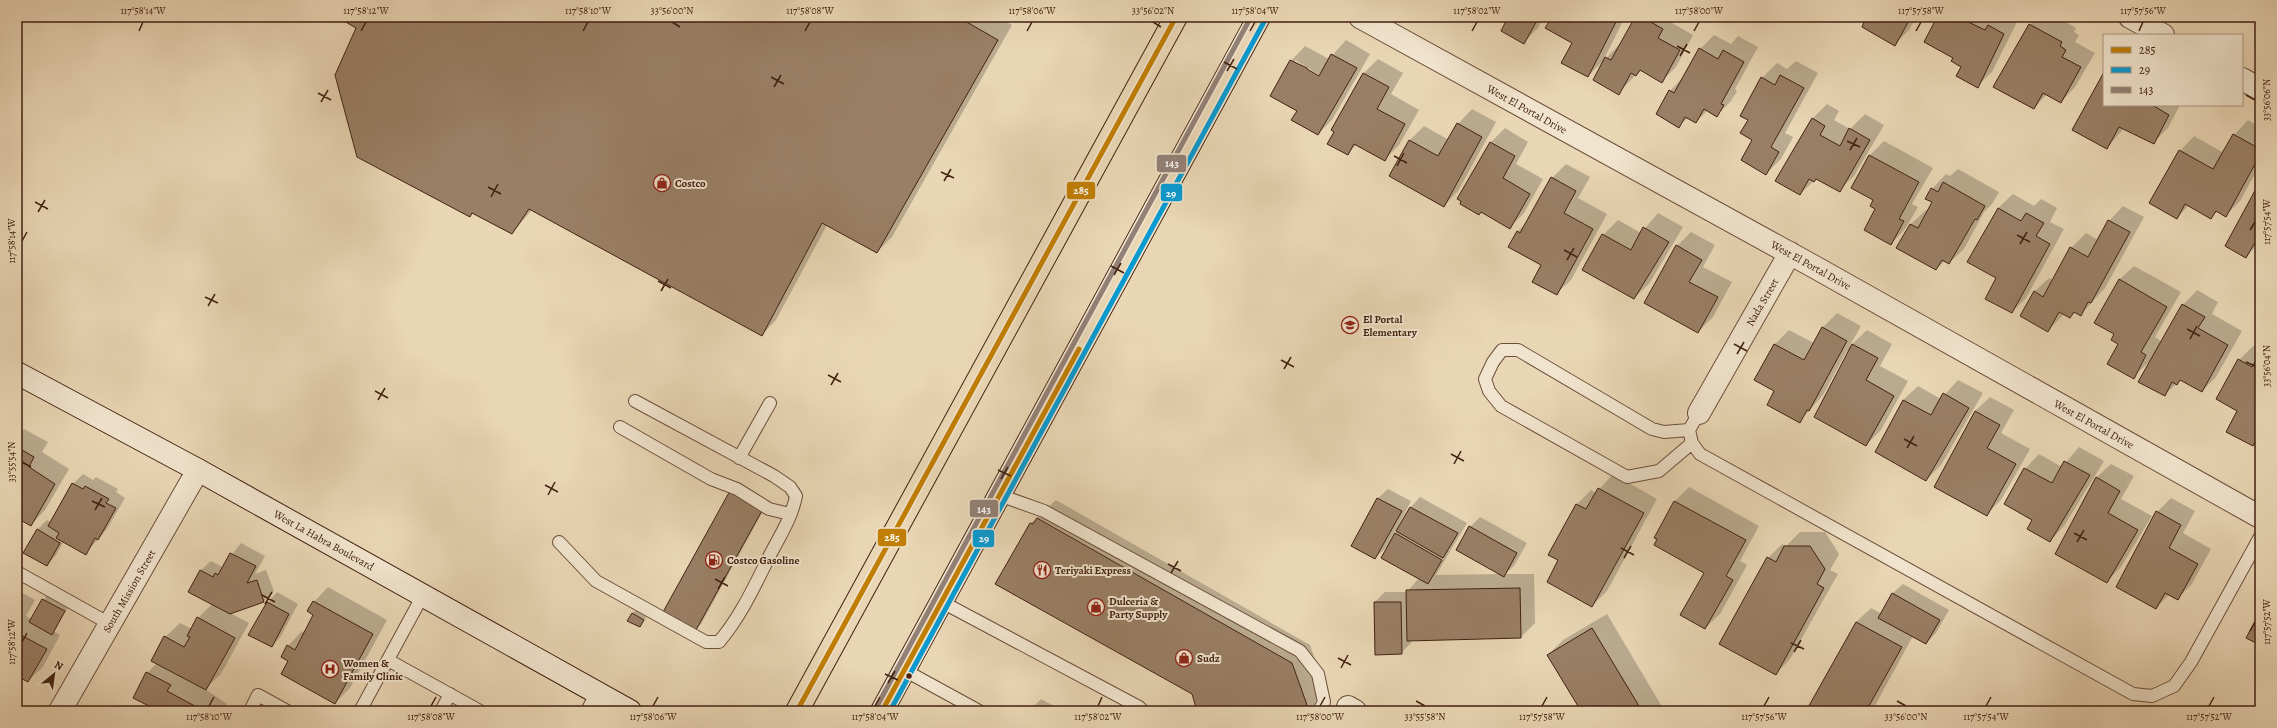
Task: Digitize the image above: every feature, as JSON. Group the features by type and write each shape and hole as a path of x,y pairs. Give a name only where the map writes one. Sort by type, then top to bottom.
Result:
{"main road":[{"path":"797,711 1176,17"},
{"path":"882,711 1259,17"}],"street":[{"name":"West El Portal Drive","path":"1360,17 1790,253 2260,517"},
{"path":"2130,17 2161,34"},
{"path":"2243,80 2260,89"},
{"name":"Nada Street","path":"1694,421 1790,253"},
{"name":"West La Habra Boulevard","path":"17,373 198,470 630,711"},
{"name":"South Mission Street","path":"60,711 198,470"}],"lane":[{"path":"1692,443 1659,471 1627,477 1501,406 1490,391 1485,379 1493,362 1502,350 1518,350 1652,429 1664,432 1694,421 1692,443 1700,454 2133,694 2152,696 2174,686 2192,662 2260,537"},
{"path":"559,542 596,581 706,642 720,642 736,622 790,514 796,496 790,487 635,401"},
{"path":"739,458 770,403"},
{"path":"620,427 710,479 737,489 770,509 790,514"},
{"path":"999,496 1044,511 1300,651 1318,674 1324,702 1319,711"},
{"path":"17,572 110,624"},
{"path":"360,711 424,595"},
{"path":"942,602 1139,707 1143,711"},
{"path":"388,660 480,711"},
{"path":"904,670 979,711"},
{"path":"586,711 597,692"},
{"path":"441,711 450,694"},
{"path":"250,711 258,695 287,711"}],"building":[{"name":"Costco","path":"346,17 958,17 998,40 877,253 822,223 762,336 529,209 512,234 472,213 470,217 357,157 335,75 356,28 344,21"},
{"path":"1508,17 1539,17 1524,44 1501,31"},
{"path":"1552,17 1608,17 1616,22 1588,77 1561,63 1572,43 1545,28"},
{"path":"1635,17 1642,17 1663,29 1658,38 1680,50 1662,83 1640,70 1636,76 1631,73 1619,95 1593,80 1605,57 1611,60"},
{"path":"1858,17 1911,17 1895,46 1862,27 1864,22 1857,19"},
{"path":"1934,17 1958,17 1985,30 1988,25 2004,34 1978,88 1956,76 1961,67 1951,61 1953,58 1924,42 1936,19"},
{"path":"2029,24 2062,42 2060,46 2066,50 2062,57 2081,67 2061,103 2043,93 2034,109 1993,87"},
{"path":"1699,48 1718,59 1723,50 1744,62 1721,104 1724,105 1717,117 1704,109 1696,123 1685,117 1679,128 1656,114 1669,90 1674,93"},
{"path":"1331,54 1357,68 1318,135 1291,120 1297,111 1270,96 1290,60 1307,68 1319,76"},
{"path":"1363,73 1389,87 1377,109 1405,124 1385,161 1354,144 1348,155 1327,144 1334,132 1331,130"},
{"path":"2103,74 2103,106 2154,106 2169,115 2154,144 2119,127 2107,149 2072,130"},
{"path":"1780,75 1804,88 1771,147 1779,152 1766,175 1741,160 1752,140 1740,133 1748,120 1740,116 1761,77 1775,85"},
{"path":"1812,118 1825,126 1820,135 1840,146 1849,128 1870,140 1840,192 1816,179 1814,182 1809,179 1800,195 1775,181"},
{"path":"1457,123 1482,137 1444,207 1389,176 1409,140 1438,156"},
{"path":"2233,134 2260,149 2260,155 2226,217 2216,211 2211,219 2185,204 2177,219 2149,203 2179,150 2213,169"},
{"path":"1490,142 1515,156 1503,178 1530,194 1510,229 1481,212 1479,215 1460,204 1461,201 1457,199"},
{"path":"1869,155 1919,182 1899,219 1904,221 1891,245 1864,230 1875,209 1870,206 1873,200 1851,188"},
{"path":"1551,177 1576,191 1564,213 1593,229 1557,295 1532,282 1541,265 1508,247 1517,231 1520,233"},
{"path":"1943,182 1985,206 1977,220 1975,219 1949,264 1942,260 1936,270 1896,248 1910,224 1918,228 1932,202 1925,199 1931,188 1938,192"},
{"path":"2258,185 2260,186 2260,247 2254,244 2246,258 2225,246"},
{"path":"1998,208 2021,221 2026,213 2044,223 2036,236 2050,244 2012,313 1985,299 1996,278 1967,262"},
{"path":"2108,220 2130,232 2091,303 2088,302 2081,316 2074,312 2070,318 2059,312 2048,332 2020,316 2034,291 2043,297 2070,247 2088,257"},
{"path":"1643,227 1669,242 1634,299 1582,270 1602,234 1631,250"},
{"path":"1676,245 1702,260 1689,282 1718,297 1698,333 1644,303"},
{"path":"2119,279 2167,307 2141,352 2146,355 2134,379 2107,364 2118,344 2111,340 2114,334 2094,323"},
{"path":"2182,304 2205,317 2198,328 2228,345 2202,392 2180,380 2177,385 2172,382 2165,396 2138,382"},
{"path":"1822,327 1847,341 1809,411 1807,410 1800,423 1767,405 1774,391 1754,380 1774,344 1804,360"},
{"path":"1852,344 1878,358 1866,380 1894,396 1866,446 1814,417"},
{"path":"2258,356 2260,356 2260,433 2253,446 2226,432 2237,411 2216,399 2238,359 2252,367"},
{"path":"1943,393 1969,408 1926,481 1875,452 1903,400 1931,415"},
{"path":"1975,411 2000,425 1987,448 2016,464 1987,516 1934,487"},
{"path":"17,447 34,457 29,467 55,484 31,526 17,518 19,504 17,503"},
{"path":"2064,461 2090,475 2050,542 2027,529 2032,520 2004,504 2024,468 2052,483"},
{"path":"2096,477 2120,491 2108,513 2138,530 2107,583 2055,554"},
{"path":"72,483 83,489 85,486 109,499 106,503 116,508 98,540 95,538 86,555 56,538 59,533 48,526"},
{"path":"1598,488 1644,513 1592,607 1547,582 1558,560 1548,555 1576,504 1586,509"},
{"name":"Costco Gasoline","path":"731,489 764,507 696,630 663,612"},
{"path":"1377,498 1402,511 1375,559 1351,546"},
{"path":"1674,501 1746,540 1726,576 1733,580 1705,629 1680,615 1704,573 1654,545 1657,539 1654,538"},
{"path":"1410,507 1458,533 1443,558 1396,531"},
{"path":"2156,511 2181,525 2169,548 2198,564 2178,600 2165,593 2156,609 2116,587"},
{"path":"1037,518 1292,663 1307,705 1303,711 1197,711 1192,694 995,584 1030,523 1033,524"},
{"path":"1469,526 1517,553 1504,577 1456,550"},
{"path":"37,529 60,543 47,566 23,553"},
{"path":"1395,533 1442,560 1428,584 1381,558"},
{"path":"1784,546 1810,546 1825,569 1817,584 1824,588 1776,675 1719,644 1767,557 1776,562"},
{"path":"230,553 256,566 247,583 257,580 264,602 230,614 188,592 200,570 213,577 215,573 218,575"},
{"path":"1520,588 1521,638 1407,641 1406,590"},
{"path":"1892,593 1940,620 1926,644 1878,618"},
{"path":"42,599 65,611 52,635 29,622"},
{"path":"313,601 373,634 335,704 281,674 288,661 281,657 287,645 295,650 313,615 307,611"},
{"path":"267,602 289,614 272,647 248,635"},
{"path":"1374,602 1401,602 1402,654 1375,655"},
{"path":"2260,612 2260,645 2246,638"},
{"path":"632,613 644,620 640,627 627,621"},
{"path":"197,617 235,638 206,690 151,661 164,636 184,647 190,637 187,636"},
{"path":"1856,622 1902,647 1866,711 1806,711"},
{"path":"1592,628 1642,711 1581,711 1547,655"},
{"path":"17,633 47,649 28,682 17,676"},
{"path":"146,672 171,685 167,691 204,711 151,711 153,708 133,698"}],"transit line":[{"name":"285","path":"797,711 1176,17"},
{"name":"143","path":"876,708 1251,17"},
{"name":"29","path":"890,711 1265,20"},
{"name":"285","path":"882,711 1079,349"}],"place":[{"name":"Costco","path":"662,183"},
{"name":"El Portal Elementary","path":"1350,325"},
{"name":"Costco Gasoline","path":"714,560"},
{"name":"Teriyaki Express","path":"1042,570"},
{"name":"Dulceria & Party Supply","path":"1096,607"},
{"name":"Sudz","path":"1184,658"},
{"name":"Women & Family Clinic","path":"330,669"}]}
